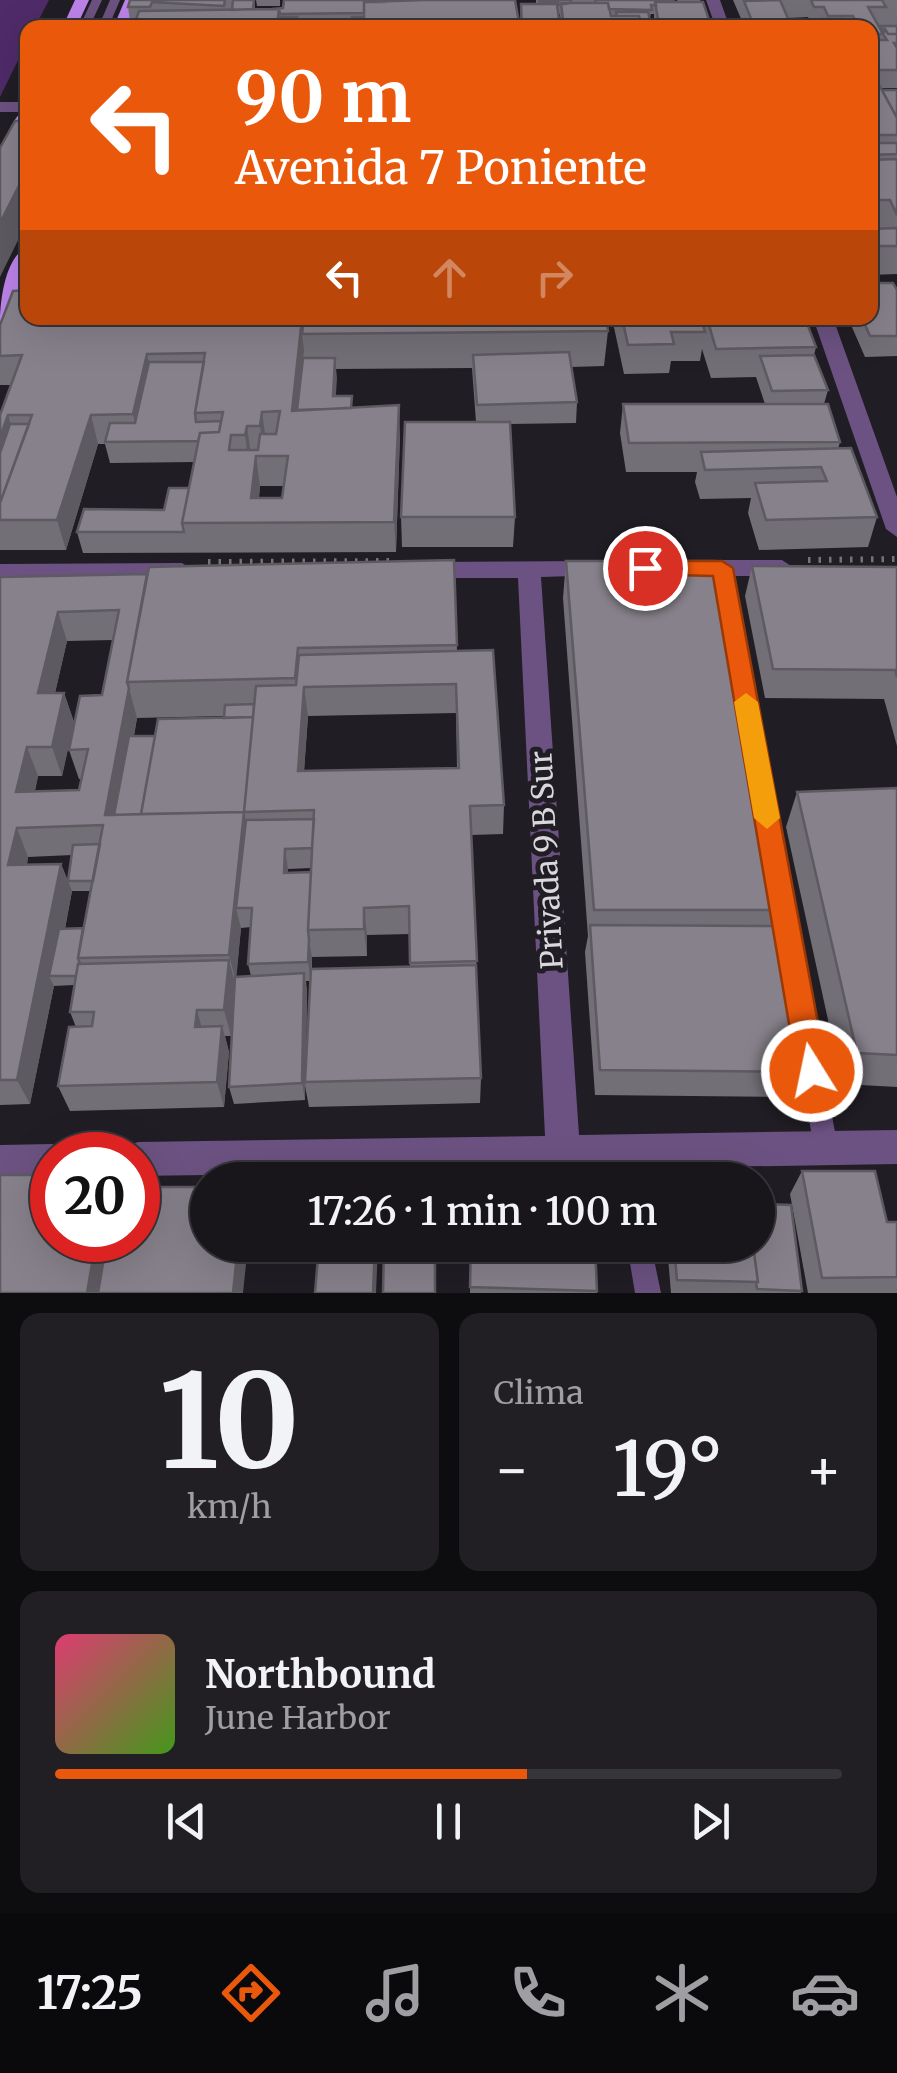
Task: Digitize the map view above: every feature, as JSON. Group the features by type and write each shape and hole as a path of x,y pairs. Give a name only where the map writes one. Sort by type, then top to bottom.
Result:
{"main road":[{"path":"0,167 20,126"},
{"path":"2,311 20,269"}],"street":[{"path":"825,325 897,529"},
{"path":"664,568 800,568"},
{"name":"Privada 9 B Sur","path":"529,569 563,1152"},
{"path":"389,570 626,569"},
{"path":"0,572 209,570"},
{"path":"665,1162 826,1148 897,1147"},
{"path":"160,1160 563,1152 615,1162"},
{"path":"0,1162 30,1161"}],"lane":[{"path":"722,568 826,1148"},
{"path":"642,1262 648,1293"}],"shaded area":[{"path":"0,0 49,0 39,20 20,20 20,56 0,97"}],"building":[{"path":"130,0 225,0 224,6 152,2 150,7 128,7"},
{"path":"233,0 254,0 253,9 232,10"},
{"path":"284,0 387,0 364,2 364,13 280,14 279,9 272,9 283,8"},
{"path":"515,0 519,20 352,20 364,17 364,2"},
{"path":"595,0 674,2 655,2 652,10 609,9 608,3"},
{"path":"780,0 789,20 752,20 744,1"},
{"path":"811,0 882,0 886,7 868,7 875,20 855,20 853,16 828,16 824,7 814,7"},
{"path":"655,2 703,2 709,20 658,20"},
{"path":"561,3 608,3 611,16 639,16 640,20 563,20"},
{"path":"521,4 557,4 559,20 522,20"},
{"path":"279,9 278,17 297,17 136,20 139,11"},
{"path":"616,12 648,12 650,20 640,20 639,16 617,16"},
{"path":"881,26 897,26 897,34 888,34 885,29 884,32"},
{"path":"885,29 888,34 897,34 897,70 878,70 878,40 887,40"},
{"path":"878,83 897,118 897,135 878,135"},
{"path":"882,90 897,90 897,118"},
{"path":"15,121 20,121 20,184 0,223 0,148"},
{"path":"878,141 897,143 897,154 878,155"},
{"path":"897,159 897,215 890,200 878,200 878,160"},
{"path":"897,228 897,246 878,246 878,229"},
{"path":"878,283 893,283 897,290 897,336 870,336 865,325 878,325"},
{"path":"13,291 20,291 20,325 301,325 292,411 399,405 394,522 182,523 200,433 219,432 223,412 195,413 205,353 147,354 133,414 91,415 57,520 0,520 0,503 32,415 8,415 0,437 0,415 22,355 0,356 0,325","holes":["280,411 276,434 260,434 258,450 229,450 231,435 245,435 247,426 260,426 262,412","256,456 288,456 282,498 251,498"]},
{"path":"303,325 607,325 608,331 302,334"},
{"path":"624,325 703,325 705,332 671,332 674,344 628,345"},
{"path":"709,325 808,325 816,347 716,349"},
{"path":"569,352 577,402 477,405 473,355"},
{"path":"814,355 828,390 772,391 760,356"},
{"path":"303,358 335,358 333,396 352,396 351,408 297,410"},
{"path":"149,362 204,362 196,422 221,421 219,432 200,433 198,441 105,442 110,423 135,423"},
{"path":"623,404 828,404 840,442 629,443"},
{"path":"405,422 510,422 515,517 401,517"},
{"path":"10,424 29,424 0,503 0,453"},
{"path":"851,448 877,517 766,520 755,483 827,481 821,467 705,470 701,452"},
{"path":"169,488 189,488 182,523 184,532 77,532 84,509 164,510"},
{"path":"454,560 457,645 298,648 295,678 127,682 149,567"},
{"path":"566,561 714,561 781,910 594,910"},
{"path":"752,566 897,567 897,677 895,670 773,669"},
{"path":"147,574 105,815 244,812 229,955 78,958 103,825 17,828 8,865 61,864 17,1080 0,1080 0,577","holes":["119,610 102,695 80,696 69,750 88,749 79,790 16,792 27,747 52,747 64,693 38,693 58,612"]},
{"path":"493,650 504,805 470,806 477,961 410,963 409,906 364,908 364,929 308,930 314,810 244,812 256,686 296,685 299,655","holes":["456,684 459,768 298,771 304,687"]},
{"path":"254,704 253,717 224,718 225,705"},
{"path":"253,717 244,812 141,814 158,719"},
{"path":"129,736 155,736 141,814 114,815"},
{"path":"897,788 897,1055 857,1053 797,792"},
{"path":"314,819 312,848 285,849 284,873 311,872 308,962 248,964 252,908 236,908 246,820"},
{"path":"100,844 93,881 68,881 73,845"},
{"path":"590,925 782,926 808,1072 600,1070"},
{"path":"83,928 76,976 49,976 59,929"},
{"path":"229,960 224,1010 197,1010 195,1027 222,1026 217,1082 58,1086 69,1027 92,1026 94,1012 70,1012 78,964"},
{"path":"476,965 481,1078 305,1082 311,969"},
{"path":"304,973 302,1083 229,1087 235,977"},
{"path":"802,1171 875,1171 887,1222 897,1222 897,1277 822,1278"},
{"path":"0,1175 30,1175 30,1262 92,1262 87,1293 0,1293"},
{"path":"160,1187 190,1187 190,1262 236,1262 233,1293 98,1293 103,1262 160,1262"},
{"path":"775,1205 791,1205 802,1291 757,1289 755,1262 775,1262"},
{"path":"318,1262 374,1262 373,1293 315,1293"},
{"path":"384,1262 435,1262 435,1293 383,1293"},
{"path":"471,1262 596,1262 597,1291 470,1287"},
{"path":"675,1262 755,1262 758,1282 677,1280"}],"slow traffic":[{"path":"746,702 767,818"}],"route":[{"path":"645,568 722,568 812,1071"}]}
